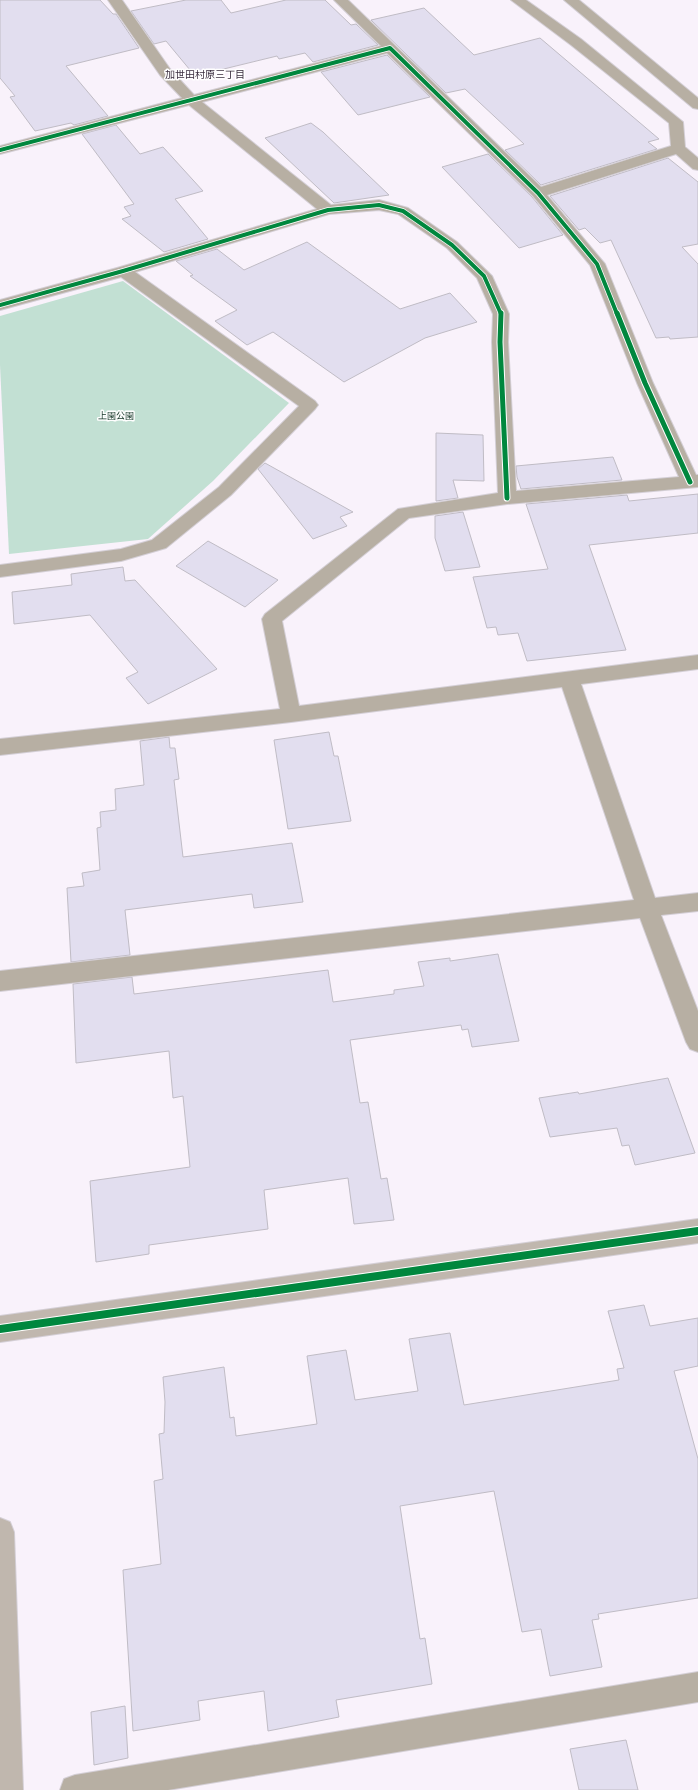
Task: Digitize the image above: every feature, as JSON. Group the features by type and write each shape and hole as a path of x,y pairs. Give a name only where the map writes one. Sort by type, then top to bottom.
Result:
{"street":[{"path":"115,0 165,72 191,100 328,210"},
{"path":"291,715 272,619 404,512 507,498 694,481 645,383 597,264 538,193 341,0"},
{"path":"518,0 576,42 676,122 678,148 698,166"},
{"path":"571,0 698,105"},
{"path":"0,150 390,48"},
{"path":"538,193 678,148"},
{"path":"0,304 124,271 328,210 379,205 403,211 452,245 484,276 501,314 500,342 507,498"},
{"path":"0,571 121,554 159,544 225,491 309,404 124,271"},
{"path":"0,747 291,715 698,662"},
{"path":"569,678 648,909 698,1042"},
{"path":"0,981 648,909 698,902"},
{"path":"0,1329 698,1231"},
{"path":"0,1532 8,1790"},
{"path":"75,1790 698,1687"}],"green space":[{"name":"上園公園","path":"123,281 289,403 213,481 148,539 9,554 0,365 0,316"}],"building":[{"path":"0,0 100,0 113,14 116,14 139,48 66,66 108,116 74,125 71,123 35,131 10,97 15,96 0,78"},
{"path":"186,0 221,0 231,13 286,0 325,0 351,25 356,24 378,45 313,62 305,53 279,59 277,56 195,76 166,41 154,44 131,11"},
{"path":"424,8 474,55 540,38 659,139 648,142 657,149 541,185 505,150 524,144 465,89 446,93 371,20"},
{"path":"387,55 430,97 358,115 321,72"},
{"path":"311,123 323,132 389,195 334,203 265,138"},
{"path":"116,125 140,154 163,147 203,191 175,199 208,239 164,252 122,219 131,216 124,207 134,204 82,134"},
{"path":"488,154 532,197 563,235 519,248 442,167"},
{"path":"668,158 698,182 698,244 682,247 698,264 698,337 670,339 669,337 656,338 611,240 600,243 585,228 579,230 550,196"},
{"path":"307,242 400,309 450,293 477,322 425,338 344,382 273,332 247,345 215,321 237,310 190,276 193,275 176,261 217,249 244,270"},
{"path":"436,433 483,435 484,481 453,480 458,498 436,501"},
{"path":"613,457 622,480 521,489 517,477 516,466"},
{"path":"265,463 353,512 340,517 347,526 313,539 258,469"},
{"path":"698,494 698,533 589,545 626,650 527,661 518,633 498,635 496,627 487,628 473,577 548,569 526,504 627,495 629,501"},
{"path":"463,512 480,567 445,571 435,538 435,516"},
{"path":"208,541 278,580 245,607 176,566"},
{"path":"123,567 125,581 135,580 217,669 148,704 126,678 138,672 90,615 14,624 12,592 72,585 71,574"},
{"path":"329,732 334,756 338,756 351,821 288,829 274,740"},
{"path":"169,737 170,748 175,748 179,779 174,780 183,857 292,843 303,902 254,908 252,894 125,910 130,955 71,962 67,888 84,886 82,873 100,870 97,828 101,827 100,812 116,810 115,789 144,785 140,741"},
{"path":"498,954 519,1041 472,1047 468,1029 462,1030 461,1025 350,1040 360,1103 368,1102 381,1179 387,1178 394,1220 354,1224 348,1178 264,1190 268,1229 149,1245 149,1254 96,1262 90,1181 190,1167 183,1096 173,1098 169,1051 76,1063 73,984 132,977 134,994 328,970 333,1002 394,994 394,990 424,986 418,962 450,958 450,961"},
{"path":"668,1078 695,1153 635,1165 629,1145 622,1146 617,1128 550,1137 539,1098 578,1092 579,1094"},
{"path":"644,1305 650,1326 698,1318 698,1366 674,1371 698,1459 698,1598 598,1614 599,1619 592,1620 602,1667 550,1676 541,1629 522,1632 494,1491 400,1506 420,1639 425,1638 432,1684 336,1700 339,1717 268,1731 264,1691 198,1701 200,1720 133,1731 123,1570 161,1564 154,1481 163,1479 159,1434 164,1433 165,1402 163,1377 224,1367 230,1418 234,1417 236,1436 317,1424 307,1356 346,1350 355,1400 418,1391 409,1339 450,1333 464,1405 619,1380 617,1369 624,1368 608,1311"},
{"path":"125,1706 128,1758 94,1765 91,1712"},
{"path":"626,1740 638,1790 579,1790 570,1749"}],"cycle path":[{"path":"0,150 390,48 538,193 597,264 645,383 690,482"},
{"path":"0,305 123,271 328,210 379,205 403,211 452,245 484,276 501,314 500,342 507,498"},
{"path":"0,1329 698,1231"}],"district":[{"name":"加世田村原三丁目","path":"205,75"}]}
